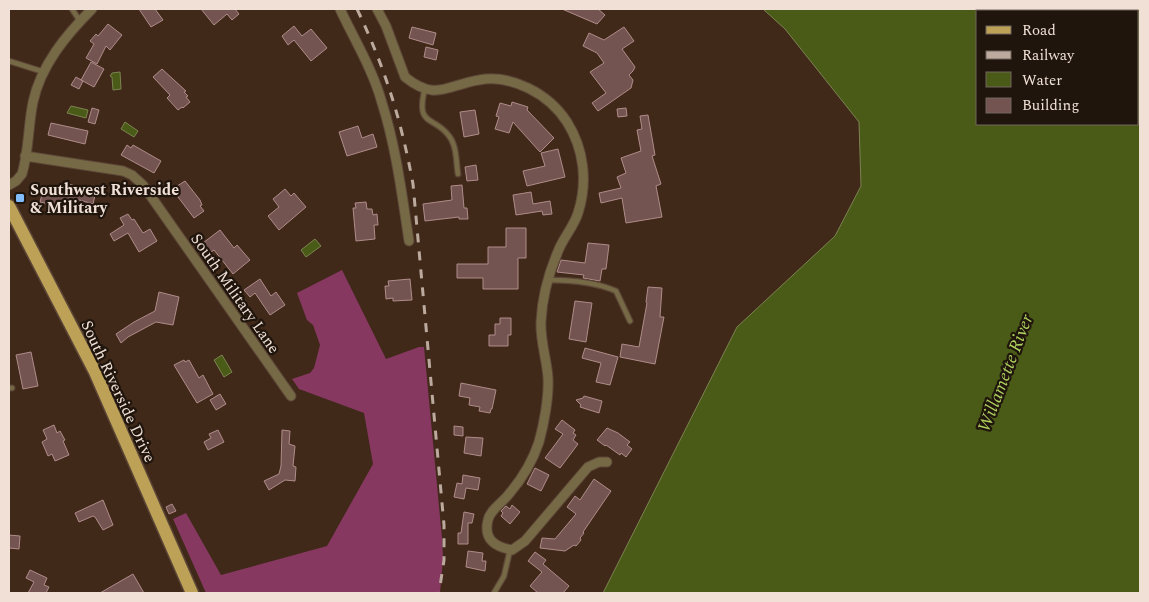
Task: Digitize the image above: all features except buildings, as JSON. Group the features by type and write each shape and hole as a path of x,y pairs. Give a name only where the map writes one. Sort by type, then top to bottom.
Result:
{"main road":[{"name":"South Riverside Drive","path":"9,206 95,372 192,593"}],"street":[{"path":"9,184 16,181 22,174 33,103 44,72 67,35 92,9"},
{"path":"340,9 382,102 401,189 409,241"},
{"path":"378,9 406,77 425,88 439,91 478,80 497,79 527,88 551,104 566,121 577,142 583,163 582,189 578,213 559,248 544,294 540,324 548,379 544,417 538,443 524,472 488,520 488,534 494,544 500,548 512,550 525,541 588,467 599,462 607,462"},
{"name":"South Military Lane","path":"25,156 108,168 132,175 143,186 291,396"}],"lane":[{"path":"72,9 80,21"},
{"path":"9,61 44,72"},
{"path":"425,88 422,103 424,114 427,119 450,136 454,146 458,174"},
{"path":"549,280 573,280 605,286 616,291 630,321"},
{"path":"494,593 504,576 510,550"}],"shaded area":[{"path":"342,270 386,359 419,347 424,347 442,538 443,559 440,593 206,593 173,519 186,513 221,575 327,546 373,464 364,413 299,389 292,379 310,373 314,368 320,345 313,325 307,320 297,293"}],"water":[{"name":"Willamette River","path":"763,9 1140,9 1140,593 603,593 737,327 835,236 861,186 859,122 785,29"},
{"path":"120,72 121,89 113,90 112,77 110,76 112,73"},
{"path":"71,106 88,110 86,118 67,113"},
{"path":"125,122 138,131 134,137 121,129"},
{"path":"315,239 321,246 306,257 301,250"},
{"path":"222,355 232,372 224,377 214,360"}],"railway":[{"path":"357,9 376,52 391,94 413,184 444,525 444,560 439,593"}],"place":[{"name":"Southwest Riverside & Military","path":"20,198"}]}
